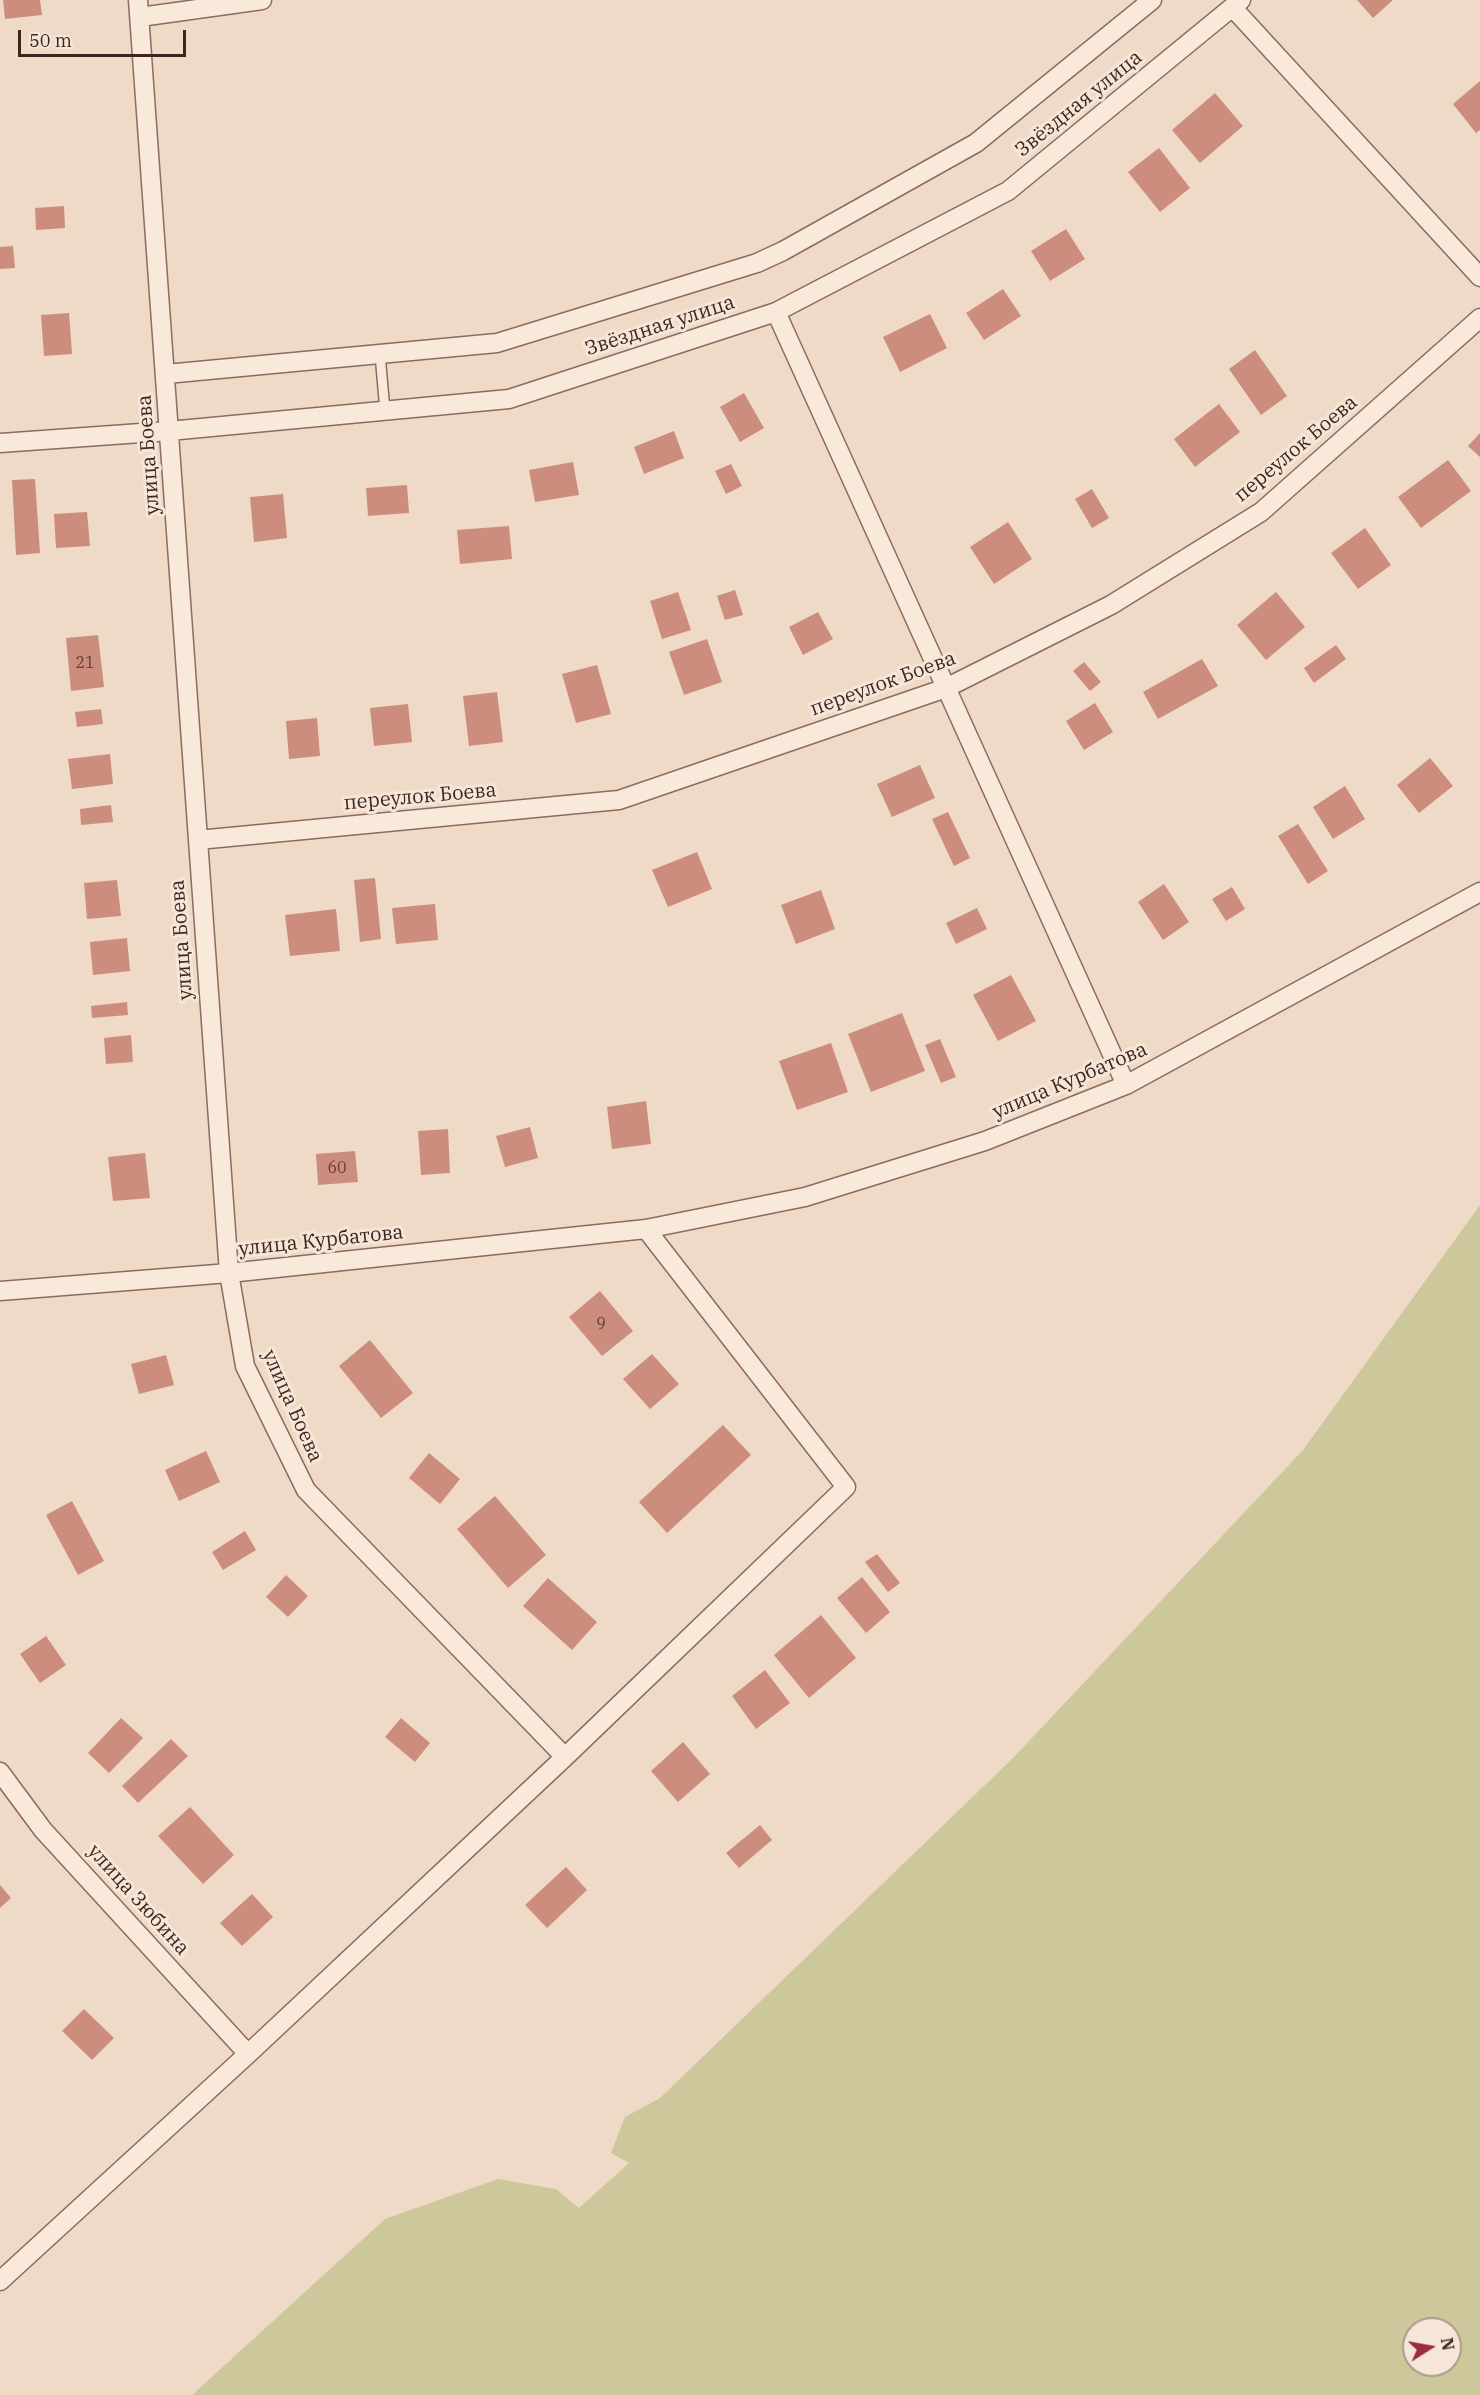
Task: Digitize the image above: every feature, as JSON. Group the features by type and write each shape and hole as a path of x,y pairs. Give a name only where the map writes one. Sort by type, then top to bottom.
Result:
{"street":[{"path":"139,8 262,0"},
{"name":"Звёздная улица","path":"166,375 497,343 757,263 783,251 976,143 1152,0"},
{"path":"1237,4 1480,277"},
{"name":"Звёздная улица","path":"0,443 169,431 509,399 776,312 1008,190 1237,4"},
{"name":"улица Боева","path":"139,8 229,1273 246,1366 306,1490 565,1757"},
{"path":"776,312 1126,1085"},
{"name":"переулок Боева","path":"198,840 619,800 946,688 1111,605 1261,512 1480,318"},
{"name":"улица Курбатова","path":"0,1291 229,1273 646,1229 805,1197 985,1141 1126,1085 1480,892"},
{"path":"0,2281 248,2054 565,1757 846,1487 646,1229"},
{"name":"улица Зюбина","path":"0,1772 43,1830 248,2054"}],"lane":[{"path":"380,354 385,411"}],"shaded area":[{"path":"1480,1205 1480,2395 192,2395 385,2219 498,2179 556,2189 579,2208 629,2163 611,2153 625,2117 660,2098 1013,1758 1303,1450"}],"building":[{"path":"3,0 40,0 42,15 5,19"},
{"path":"1357,0 1393,0 1373,18"},
{"path":"1480,81 1480,130 1476,133 1453,104"},
{"path":"1215,93 1243,126 1200,163 1172,130"},
{"path":"1159,148 1190,188 1160,212 1128,172"},
{"path":"64,206 65,228 36,230 35,208"},
{"path":"1066,229 1085,259 1050,281 1031,251"},
{"path":"13,246 15,268 0,269 0,247"},
{"path":"1003,289 1021,316 984,340 966,313"},
{"path":"69,313 72,354 44,356 41,315"},
{"path":"930,314 947,348 900,372 883,337"},
{"path":"1255,350 1287,396 1261,415 1229,369"},
{"path":"744,393 764,428 740,442 720,407"},
{"path":"1219,404 1240,432 1195,467 1174,439"},
{"path":"674,431 684,458 644,474 634,447"},
{"path":"1480,433 1480,457 1468,446"},
{"path":"1448,460 1471,491 1421,528 1398,497"},
{"path":"573,462 579,495 535,502 529,470"},
{"path":"731,464 742,486 726,494 715,471"},
{"path":"35,479 40,553 16,555 12,480"},
{"path":"407,485 409,513 368,516 366,488"},
{"path":"1092,489 1109,518 1092,528 1075,499"},
{"path":"283,494 287,538 254,542 250,497"},
{"path":"87,512 90,546 56,548 54,514"},
{"path":"1008,522 1032,559 994,584 970,547"},
{"path":"509,526 512,559 460,564 457,530"},
{"path":"1365,528 1391,565 1358,589 1331,553"},
{"path":"735,590 743,615 725,620 717,596"},
{"path":"678,592 691,630 662,639 650,601"},
{"path":"1276,592 1305,627 1266,660 1237,625"},
{"path":"818,612 833,639 803,655 789,627"},
{"path":"98,635 104,687 71,691 66,638"},
{"path":"707,639 722,682 684,695 669,652"},
{"path":"1336,645 1346,659 1314,683 1304,668"},
{"path":"1202,659 1218,686 1158,719 1143,692"},
{"path":"1084,662 1101,682 1090,691 1073,671"},
{"path":"597,665 611,714 576,723 562,674"},
{"path":"497,692 503,742 469,746 463,696"},
{"path":"1095,703 1113,732 1084,750 1066,721"},
{"path":"408,704 412,742 374,746 370,708"},
{"path":"101,709 103,724 77,727 75,712"},
{"path":"317,718 320,756 289,759 286,721"},
{"path":"110,754 113,784 72,789 68,759"},
{"path":"1430,758 1453,786 1419,813 1397,785"},
{"path":"920,765 935,798 892,817 877,784"},
{"path":"1345,786 1365,819 1333,839 1313,807"},
{"path":"111,805 113,822 81,825 80,809"},
{"path":"948,812 970,858 954,866 932,819"},
{"path":"1298,824 1328,871 1308,884 1278,836"},
{"path":"697,852 712,889 668,907 652,870"},
{"path":"375,878 381,939 360,942 354,880"},
{"path":"117,880 121,916 87,919 84,883"},
{"path":"1164,884 1189,922 1163,940 1138,902"},
{"path":"1232,887 1245,909 1226,921 1212,899"},
{"path":"821,890 835,929 796,944 781,905"},
{"path":"435,904 438,940 396,944 392,908"},
{"path":"977,908 987,929 956,944 946,923"},
{"path":"336,909 340,951 290,956 285,915"},
{"path":"127,938 130,971 93,975 90,942"},
{"path":"1011,975 1036,1021 998,1041 973,995"},
{"path":"127,1002 128,1015 92,1018 91,1006"},
{"path":"902,1013 925,1071 871,1092 848,1034"},
{"path":"131,1035 133,1062 106,1064 104,1038"},
{"path":"940,1039 956,1077 941,1083 925,1045"},
{"path":"831,1043 848,1092 797,1110 779,1061"},
{"path":"646,1101 651,1144 612,1149 607,1107"},
{"path":"530,1127 538,1158 505,1167 496,1136"},
{"path":"448,1129 450,1173 421,1175 418,1131"},
{"path":"355,1151 358,1182 318,1185 316,1154"},
{"path":"145,1153 150,1198 113,1201 108,1157"},
{"path":"600,1291 633,1331 602,1356 569,1317"},
{"path":"370,1340 413,1393 381,1418 339,1366"},
{"path":"652,1354 679,1384 650,1409 623,1379"},
{"path":"166,1355 174,1385 139,1394 131,1364"},
{"path":"723,1425 751,1455 667,1533 639,1502"},
{"path":"206,1451 220,1482 179,1501 165,1470"},
{"path":"429,1453 460,1479 440,1504 409,1478"},
{"path":"495,1496 546,1555 508,1588 457,1529"},
{"path":"72,1501 104,1561 78,1575 46,1515"},
{"path":"245,1531 256,1550 223,1570 212,1552"},
{"path":"877,1554 900,1583 888,1592 865,1562"},
{"path":"286,1575 308,1596 288,1617 266,1597"},
{"path":"862,1577 890,1612 866,1633 837,1598"},
{"path":"548,1578 597,1622 572,1650 523,1606"},
{"path":"821,1615 856,1658 809,1698 774,1655"},
{"path":"46,1636 66,1665 40,1683 20,1654"},
{"path":"765,1670 790,1703 756,1729 732,1696"},
{"path":"121,1718 143,1738 109,1773 88,1753"},
{"path":"401,1718 430,1743 415,1762 385,1737"},
{"path":"171,1739 188,1756 138,1803 122,1786"},
{"path":"683,1742 710,1774 678,1802 651,1771"},
{"path":"190,1807 234,1855 203,1884 158,1836"},
{"path":"760,1825 772,1840 739,1868 726,1853"},
{"path":"566,1867 587,1890 547,1928 525,1905"},
{"path":"0,1885 11,1898 0,1908"},
{"path":"252,1894 273,1917 242,1946 220,1923"},
{"path":"84,2009 114,2038 92,2060 62,2031"}]}
